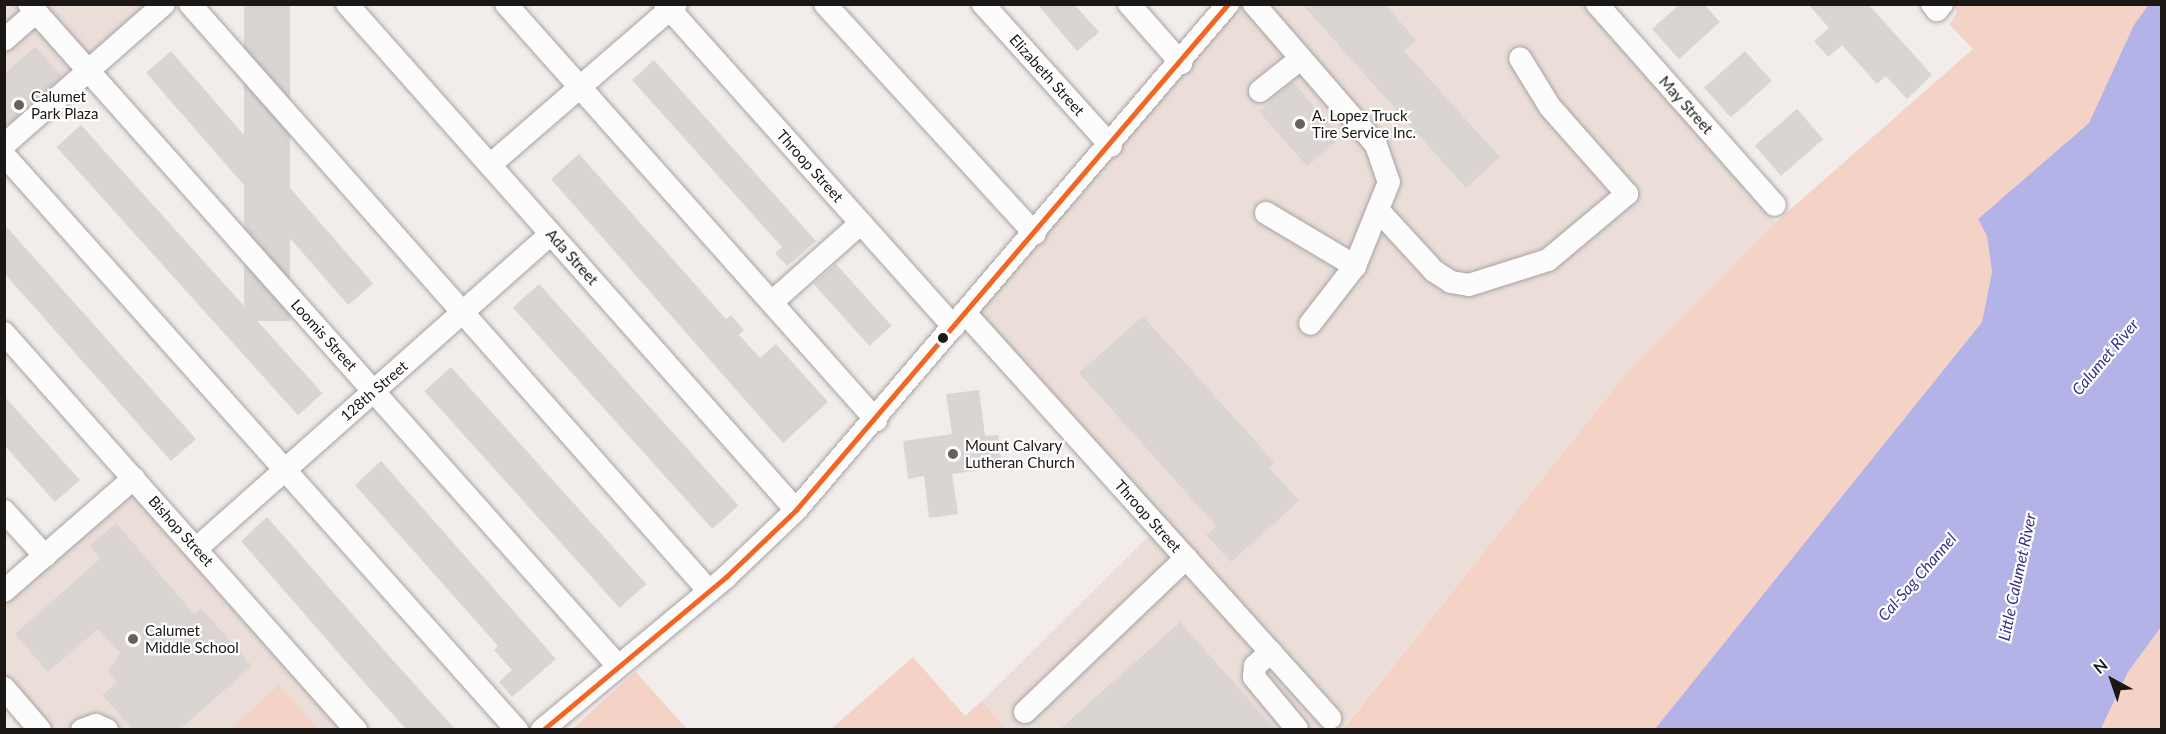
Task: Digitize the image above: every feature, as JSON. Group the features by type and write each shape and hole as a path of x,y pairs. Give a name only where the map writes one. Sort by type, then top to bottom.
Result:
{"street":[{"path":"4,145 164,4"},
{"path":"190,4 709,591"},
{"name":"Ada Street","path":"347,4 796,510"},
{"path":"506,4 876,420"},
{"path":"825,4 1035,234"},
{"name":"Elizabeth Street","path":"983,4 1111,146"},
{"path":"1129,4 1181,63"},
{"path":"542,729 709,591 796,510 1111,146 1228,4"},
{"path":"1254,4 1299,60 1376,145 1389,182 1355,266 1310,324"},
{"name":"May Street","path":"1597,4 1775,205"},
{"path":"490,165 581,88 670,6"},
{"name":"Throop Street","path":"670,6 861,223 960,320 1186,558 1330,718"},
{"path":"4,40 33,8"},
{"name":"Loomis Street","path":"33,8 618,666"},
{"path":"1378,210 1434,271 1451,282 1469,285 1548,260 1627,194 1550,107 1520,58"},
{"path":"1260,91 1299,60"},
{"path":"4,155 518,729"},
{"path":"1266,213 1355,266"},
{"path":"772,302 861,223"},
{"name":"128th Street","path":"197,548 551,234"},
{"name":"Bishop Street","path":"4,333 356,729"},
{"path":"4,591 134,478"},
{"path":"4,511 45,556"},
{"path":"1025,712 1186,558"},
{"path":"1271,652 1255,666 1254,677 1297,729"},
{"path":"4,688 40,729"},
{"path":"82,729 96,726 107,729"}],"shaded area":[{"path":"5,5 167,5 5,148"},
{"path":"1226,5 1584,5 1776,222 1627,372 1342,729 1006,729 982,701 1160,525 970,308"},
{"path":"1955,5 2149,5 2089,123 1978,219 1987,236 1992,272 1982,322 1655,729 1342,730 1627,372 1776,222 1973,49 1949,24 1957,14"},
{"name":"Calumet Middle School","path":"126,497 138,500 342,729 53,729 5,675 4,602"},
{"path":"2161,627 2161,729 2101,730 2128,672"},
{"path":"913,657 965,716 982,701 1006,729 831,729"},
{"path":"635,672 687,729 572,729"},
{"path":"279,685 319,729 230,729"}],"water":[{"path":"2149,4 2162,5 2161,627 2128,672 2101,729 1655,729 1982,322 1992,272 1987,236 1978,219 2089,123 2134,25"}],"building":[{"path":"244,4 290,4 290,321 244,321"},
{"path":"1037,4 1074,4 1099,32 1077,51"},
{"path":"1302,4 1385,4 1416,40 1404,51 1500,157 1466,188"},
{"path":"1680,4 1704,4 1720,22 1679,59 1652,29"},
{"path":"1808,4 1868,4 1932,75 1907,99 1886,76 1877,84 1842,45 1828,57 1814,41 1829,28"},
{"name":"Calumet Park Plaza","path":"35,47 62,76 4,127 4,74"},
{"path":"171,51 373,283 348,305 146,73"},
{"path":"1745,51 1772,81 1731,118 1704,88"},
{"path":"654,60 816,241 787,266 775,253 782,247 632,80"},
{"name":"A. Lopez Truck Tire Service Inc.","path":"1293,82 1341,137 1307,167 1259,112"},
{"path":"1797,109 1823,139 1781,176 1755,146"},
{"path":"81,125 323,393 298,415 56,147"},
{"path":"579,154 726,319 731,315 744,330 739,335 760,358 776,344 828,402 783,443 551,179"},
{"path":"4,224 196,439 171,461 4,273"},
{"path":"836,264 892,326 869,346 814,284"},
{"path":"539,284 738,505 712,529 513,307"},
{"path":"1143,316 1274,462 1269,467 1299,501 1231,562 1206,535 1216,526 1079,373"},
{"path":"451,367 646,584 620,608 424,391"},
{"name":"Mount Calvary Lutheran Church","path":"979,390 985,436 998,435 1002,467 952,474 958,514 929,518 924,476 908,479 903,441 952,434 946,394"},
{"path":"4,396 80,480 55,502 5,446"},
{"path":"381,461 556,659 512,697 499,682 512,670 494,650 498,646 355,485"},
{"path":"267,517 455,729 406,729 369,688 241,541"},
{"path":"116,523 194,614 201,608 252,666 180,729 133,729 102,695 117,682 108,671 120,653 98,629 48,672 15,634 101,558 89,546"},
{"path":"1180,622 1275,729 1060,729"}],"transit line":[{"path":"543,730 726,577 796,510 1228,4"}],"place":[{"name":"Calumet Park Plaza","path":"19,105"},
{"name":"A. Lopez Truck Tire Service Inc.","path":"1300,124"},
{"name":"Mount Calvary Lutheran Church","path":"953,454"},
{"name":"Calumet Middle School","path":"133,639"}],"water label":[{"name":"Calumet River","path":"2105,357"},
{"name":"Cal-Sag Channel","path":"1917,577"},
{"name":"Little Calumet River","path":"2017,577"}]}
